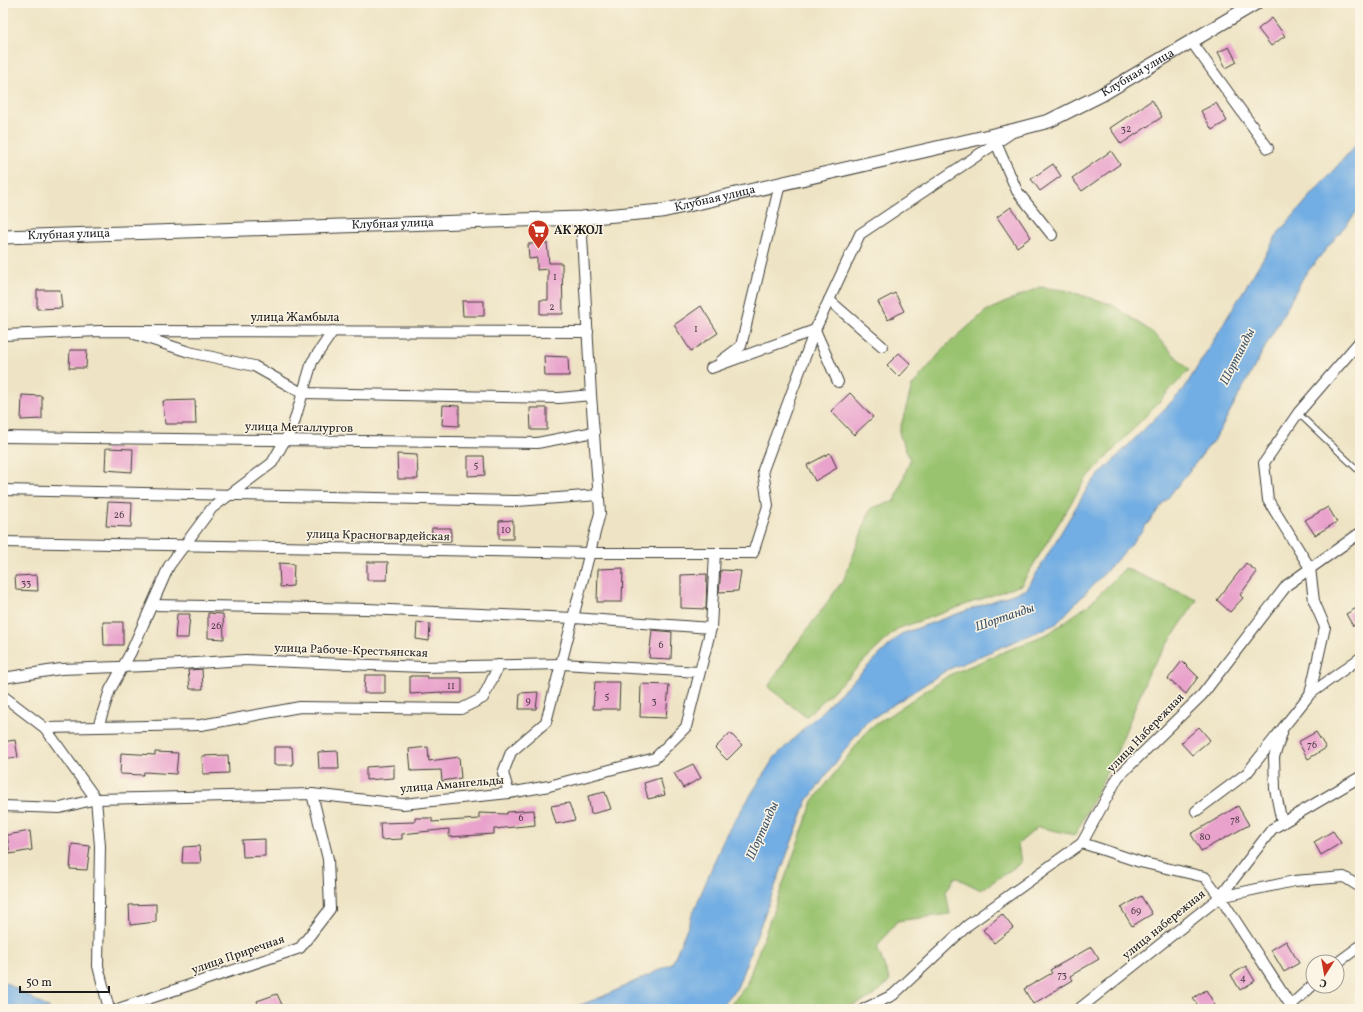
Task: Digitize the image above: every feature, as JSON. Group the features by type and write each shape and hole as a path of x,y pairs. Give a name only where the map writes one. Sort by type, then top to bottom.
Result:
{"street":[{"name":"Клубная улица","path":"3,237 581,218 662,210 1015,130 1049,120 1101,95 1256,3"},
{"path":"1191,41 1268,148"},
{"name":"Клубная улица","path":"753,553 768,506 763,470 815,330 860,234 1015,130"},
{"path":"996,143 1017,192 1052,235"},
{"path":"780,184 741,346 711,368 815,330 838,382"},
{"path":"509,793 503,773 511,752 546,722 600,513 591,395 581,218"},
{"path":"829,300 882,346"},
{"path":"126,330 189,352 254,366 302,393 559,398 591,395"},
{"name":"улица Жамбыла","path":"3,335 126,330 588,332"},
{"path":"98,727 110,690 132,652 169,566 212,508 272,463 292,426 312,362 333,331"},
{"path":"1310,694 1325,627 1314,601 1310,568 1268,500 1264,463 1298,413 1360,341"},
{"name":"улица Металлургов","path":"3,436 537,443 594,432"},
{"path":"3,490 518,501 599,495"},
{"name":"улица Набережная","path":"864,1009 893,995 968,925 1082,843 1118,777 1202,695 1287,585 1360,533"},
{"name":"улица Красногвардейская","path":"3,542 590,553 753,553"},
{"name":"улица Амангельды","path":"3,806 60,808 96,799 312,794 403,804 509,793 549,786 655,758 686,728 711,628 715,553"},
{"path":"152,605 367,609 574,618 711,628"},
{"path":"1196,811 1247,773 1310,694 1360,658"},
{"name":"улица Рабоче-Крестьянская","path":"3,678 61,669 245,660 423,667 562,664 699,672"},
{"path":"45,728 201,725 300,707 461,709 483,698 499,665"},
{"path":"3,696 45,728 96,799 100,846 98,966 109,1009"},
{"path":"1282,823 1275,789 1274,757 1284,726"},
{"path":"1220,897 1272,829 1360,777"},
{"name":"улица Приречная","path":"118,1009 300,948 330,909 328,859 312,794"},
{"name":"улица набережная","path":"1079,1009 1220,897 1205,877 1140,862 1082,843"},
{"path":"1220,897 1294,880 1344,877 1360,887"},
{"path":"1220,897 1292,1007 1305,993"},
{"path":"1345,957 1360,946"}],"lane":[{"path":"1298,413 1360,472"}],"green space":[{"path":"1040,287 1064,290 1111,304 1152,332 1189,370 1085,480 1021,585 897,629 806,717 768,687 793,649 844,579 871,508 895,501 910,460 899,433 912,386 946,346 986,311"},
{"path":"1125,568 1197,600 1150,670 1117,752 1075,835 1038,827 1018,844 1021,863 981,890 955,877 946,892 950,914 897,921 877,947 890,981 872,997 844,1009 727,1009 746,986 813,801 869,729 949,675 1049,633 1091,603"}],"water":[{"name":"Шортанды","path":"1360,140 1360,208 1304,276 1216,437 1129,547 1056,624 947,670 865,723 807,801 737,988 719,1009 570,1009 604,996 672,964 725,836 774,758 901,634 1027,589 1090,484 1184,389 1279,232"},
{"path":"3,981 50,1009 3,1009"}],"building":[{"path":"1272,18 1285,36 1271,46 1258,29"},
{"path":"1229,47 1237,62 1226,68 1218,52"},
{"path":"1152,100 1162,117 1121,144 1110,128"},
{"path":"1216,103 1227,121 1212,130 1201,111"},
{"path":"1111,151 1120,164 1082,191 1072,178"},
{"path":"1053,164 1061,176 1040,191 1031,179"},
{"path":"1011,207 1031,237 1017,247 997,217"},
{"path":"547,243 549,263 562,263 563,314 540,314 540,300 548,300 548,269 537,270 537,258 529,259 528,244"},
{"path":"37,290 60,290 62,308 37,309"},
{"path":"895,293 904,311 888,320 878,302"},
{"path":"462,301 484,301 484,316 463,316"},
{"path":"701,306 718,333 691,351 674,325"},
{"path":"70,350 87,350 86,368 69,368"},
{"path":"899,353 911,364 899,377 887,365"},
{"path":"544,356 568,357 569,376 545,376"},
{"path":"850,393 873,417 854,435 831,411"},
{"path":"22,395 42,396 42,419 21,420"},
{"path":"195,400 196,424 165,424 163,401"},
{"path":"443,405 459,406 459,426 442,425"},
{"path":"530,408 547,408 547,430 531,430"},
{"path":"106,448 133,449 132,472 105,470"},
{"path":"830,453 837,468 815,481 807,465"},
{"path":"397,454 417,455 418,479 398,479"},
{"path":"468,456 484,456 485,475 468,476"},
{"path":"108,502 132,503 131,527 106,526"},
{"path":"1328,507 1337,522 1315,535 1305,520"},
{"path":"513,520 513,539 499,539 499,521"},
{"path":"432,528 451,528 451,541 431,541"},
{"path":"367,562 388,562 387,580 367,580"},
{"path":"279,563 294,564 293,586 280,587"},
{"path":"1246,563 1257,572 1240,595 1243,598 1230,612 1217,600"},
{"path":"623,568 622,602 597,602 598,569"},
{"path":"721,570 741,571 738,591 719,592"},
{"path":"707,574 706,609 681,608 681,575"},
{"path":"37,575 38,591 16,590 15,576"},
{"path":"1360,606 1360,622 1353,626 1346,614"},
{"path":"208,613 223,614 224,639 208,638"},
{"path":"177,614 190,614 188,638 175,638"},
{"path":"103,622 123,622 123,645 104,645"},
{"path":"417,622 430,624 429,641 416,639"},
{"path":"652,630 672,632 671,659 649,658"},
{"path":"1182,661 1198,677 1186,694 1168,679"},
{"path":"202,669 203,689 190,689 188,670"},
{"path":"365,675 385,675 385,693 364,693"},
{"path":"410,676 427,676 427,678 462,678 462,693 441,692 410,694"},
{"path":"595,682 620,682 619,709 593,709"},
{"path":"641,684 669,685 666,718 640,717"},
{"path":"538,692 536,709 519,709 520,693"},
{"path":"1199,727 1210,740 1192,755 1181,743"},
{"path":"1316,732 1326,748 1308,759 1298,742"},
{"path":"730,733 742,745 727,760 715,748"},
{"path":"15,740 18,757 3,759 3,742"},
{"path":"274,747 292,747 293,765 274,765"},
{"path":"428,747 429,761 459,757 461,778 442,781 441,770 411,771 409,749"},
{"path":"338,751 339,769 319,769 318,752"},
{"path":"155,752 178,753 176,774 144,772 143,775 120,774 121,753 155,755"},
{"path":"228,755 229,773 203,774 202,756"},
{"path":"693,764 701,778 683,788 674,773"},
{"path":"394,765 394,778 366,780 366,767"},
{"path":"660,778 665,795 648,799 644,783"},
{"path":"605,792 611,809 591,814 588,796"},
{"path":"569,803 575,820 556,824 551,806"},
{"path":"1238,806 1249,825 1201,851 1191,834"},
{"path":"534,810 535,825 494,829 494,834 449,837 449,829 402,834 402,839 381,840 380,823 415,822 415,818 432,818 432,822 479,819 479,813 507,814 507,812"},
{"path":"30,831 32,850 10,854 7,835"},
{"path":"1333,831 1341,843 1321,855 1314,842"},
{"path":"265,839 265,856 243,857 242,840"},
{"path":"72,844 90,846 87,870 70,869"},
{"path":"199,846 201,863 182,863 183,847"},
{"path":"1141,896 1152,914 1132,926 1121,908"},
{"path":"156,904 156,922 130,925 129,905"},
{"path":"1002,914 1013,928 994,943 983,930"},
{"path":"1286,941 1299,963 1284,972 1271,950"},
{"path":"1091,947 1099,959 1070,976 1073,980 1033,1004 1024,989 1052,973 1050,970"},
{"path":"1246,966 1255,981 1240,990 1231,975"},
{"path":"1206,990 1215,1005 1209,1009 1200,1009 1193,998"},
{"path":"277,994 284,1009 260,1009 257,1001"}],"place":[{"name":"АК ЖОЛ","path":"538,250"}]}
